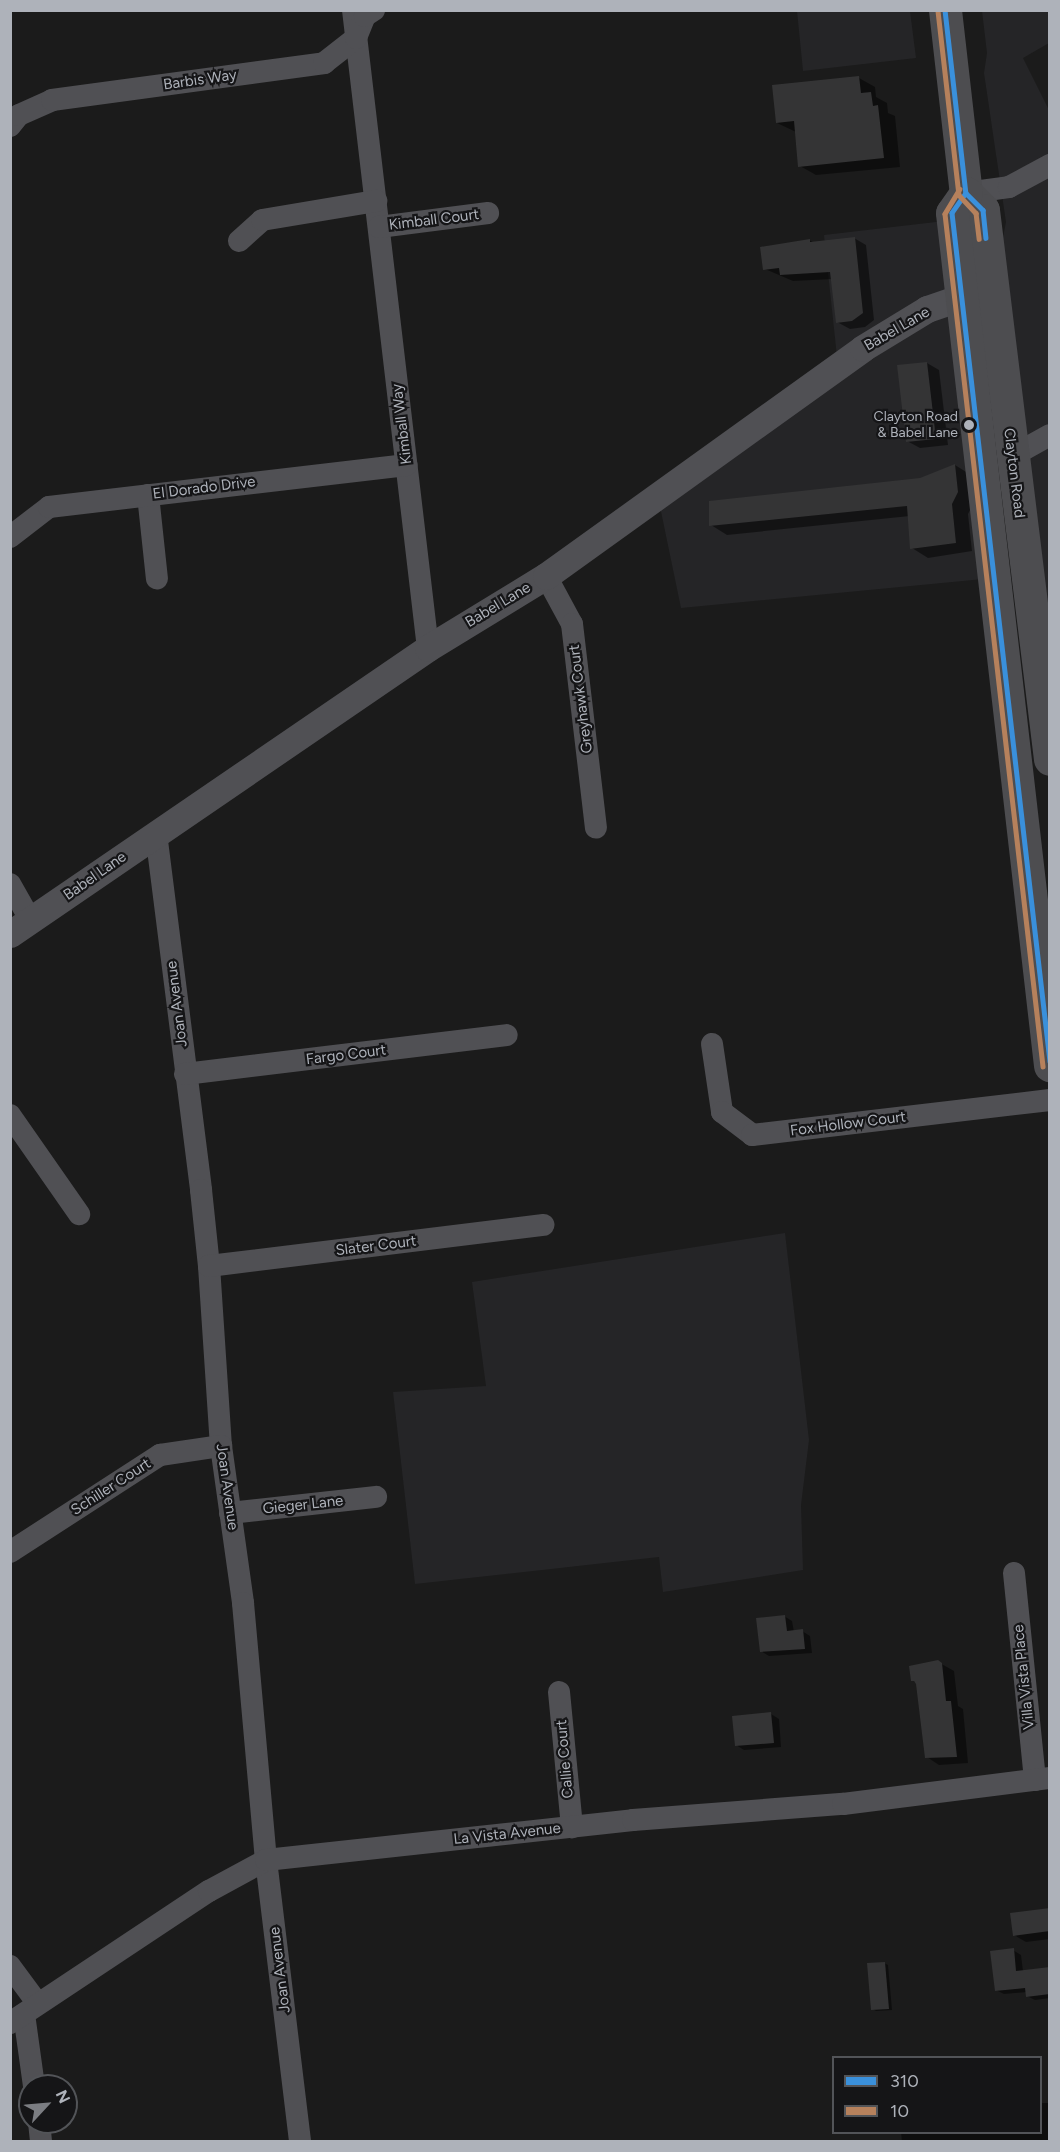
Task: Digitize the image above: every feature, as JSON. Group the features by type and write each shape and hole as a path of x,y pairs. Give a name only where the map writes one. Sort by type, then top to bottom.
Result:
{"main road":[{"name":"Clayton Road","path":"945,10 966,193 982,210 977,295 1050,1065"},
{"name":"Clayton Road","path":"977,295 1012,456 1050,759"}],"street":[{"name":"Kimball Way","path":"353,10 428,648"},
{"name":"Barbis Way","path":"10,126 20,115 52,100 324,63 356,38 365,16 374,10"},
{"path":"966,193 1009,187 1050,165"},
{"path":"239,241 262,220 376,201"},
{"name":"Kimball Court","path":"379,226 488,213"},
{"name":"Babel Lane","path":"21,928 428,648 546,576 863,348 927,309 977,295"},
{"path":"1012,456 1050,435"},
{"name":"El Dorado Drive","path":"10,537 49,507 407,465"},
{"path":"148,495 157,579"},
{"name":"Greyhawk Court","path":"546,576 572,624 596,828"},
{"name":"Joan Avenue","path":"156,833 209,1266 221,1446 243,1603 267,1860 300,2142"},
{"path":"10,884 21,928"},
{"name":"Fargo Court","path":"185,1074 507,1035"},
{"name":"Fox Hollow Court","path":"712,1044 722,1112 752,1135 1050,1100"},
{"path":"10,1115 79,1214"},
{"name":"Slater Court","path":"209,1266 543,1225"},
{"name":"Schiller Court","path":"10,1552 160,1455 221,1446"},
{"name":"Gieger Lane","path":"230,1513 376,1497"},
{"name":"Villa Vista Place","path":"1014,1573 1042,1779"},
{"name":"Callie Court","path":"559,1692 572,1827"},
{"name":"La Vista Avenue","path":"24,2014 209,1891 267,1860 572,1827 843,1804 1042,1779"},
{"path":"10,1966 24,2014 32,2074"}],"shaded area":[{"path":"797,11 910,11 916,58 803,71"},
{"path":"982,11 1049,11 1049,43 1023,58 1050,112 1050,625 992,293 1006,222 984,73 987,53"},
{"path":"953,220 994,578 681,608 658,497 838,366 824,235"},
{"path":"785,1233 809,1440 801,1505 803,1570 663,1592 659,1557 415,1584 393,1392 486,1386 472,1282"}],"building":[{"path":"859,76 861,93 871,92 873,106 878,105 884,158 798,167 794,121 776,123 772,85"},
{"path":"855,237 863,313 852,321 836,323 830,272 780,275 779,268 763,270 760,247 810,239 810,242"},
{"path":"927,362 936,439 906,442 897,365"},
{"path":"955,464 958,492 952,504 956,543 910,549 907,506 709,526 709,501 920,478"},
{"path":"785,1615 787,1631 803,1629 805,1649 760,1652 756,1618"},
{"path":"938,1660 942,1663 946,1701 951,1701 957,1757 925,1758 916,1684 911,1681 909,1666"},
{"path":"771,1712 774,1743 735,1746 732,1716"},
{"path":"1050,1908 1050,1931 1013,1936 1010,1913"},
{"path":"1014,1948 1016,1971 1050,1967 1050,1994 1026,1997 1025,1988 995,1991 990,1951"},
{"path":"885,1962 889,2009 871,2010 867,1963"}],"transit line":[{"name":"310","path":"945,10 966,193 983,210 986,238"},
{"name":"10","path":"938,11 959,195 976,213 979,239"},
{"name":"10","path":"960,189 945,214 1043,1066"},
{"name":"310","path":"966,193 952,213 1050,1061"}],"place":[{"name":"Clayton Road & Babel Lane","path":"969,425"}]}
